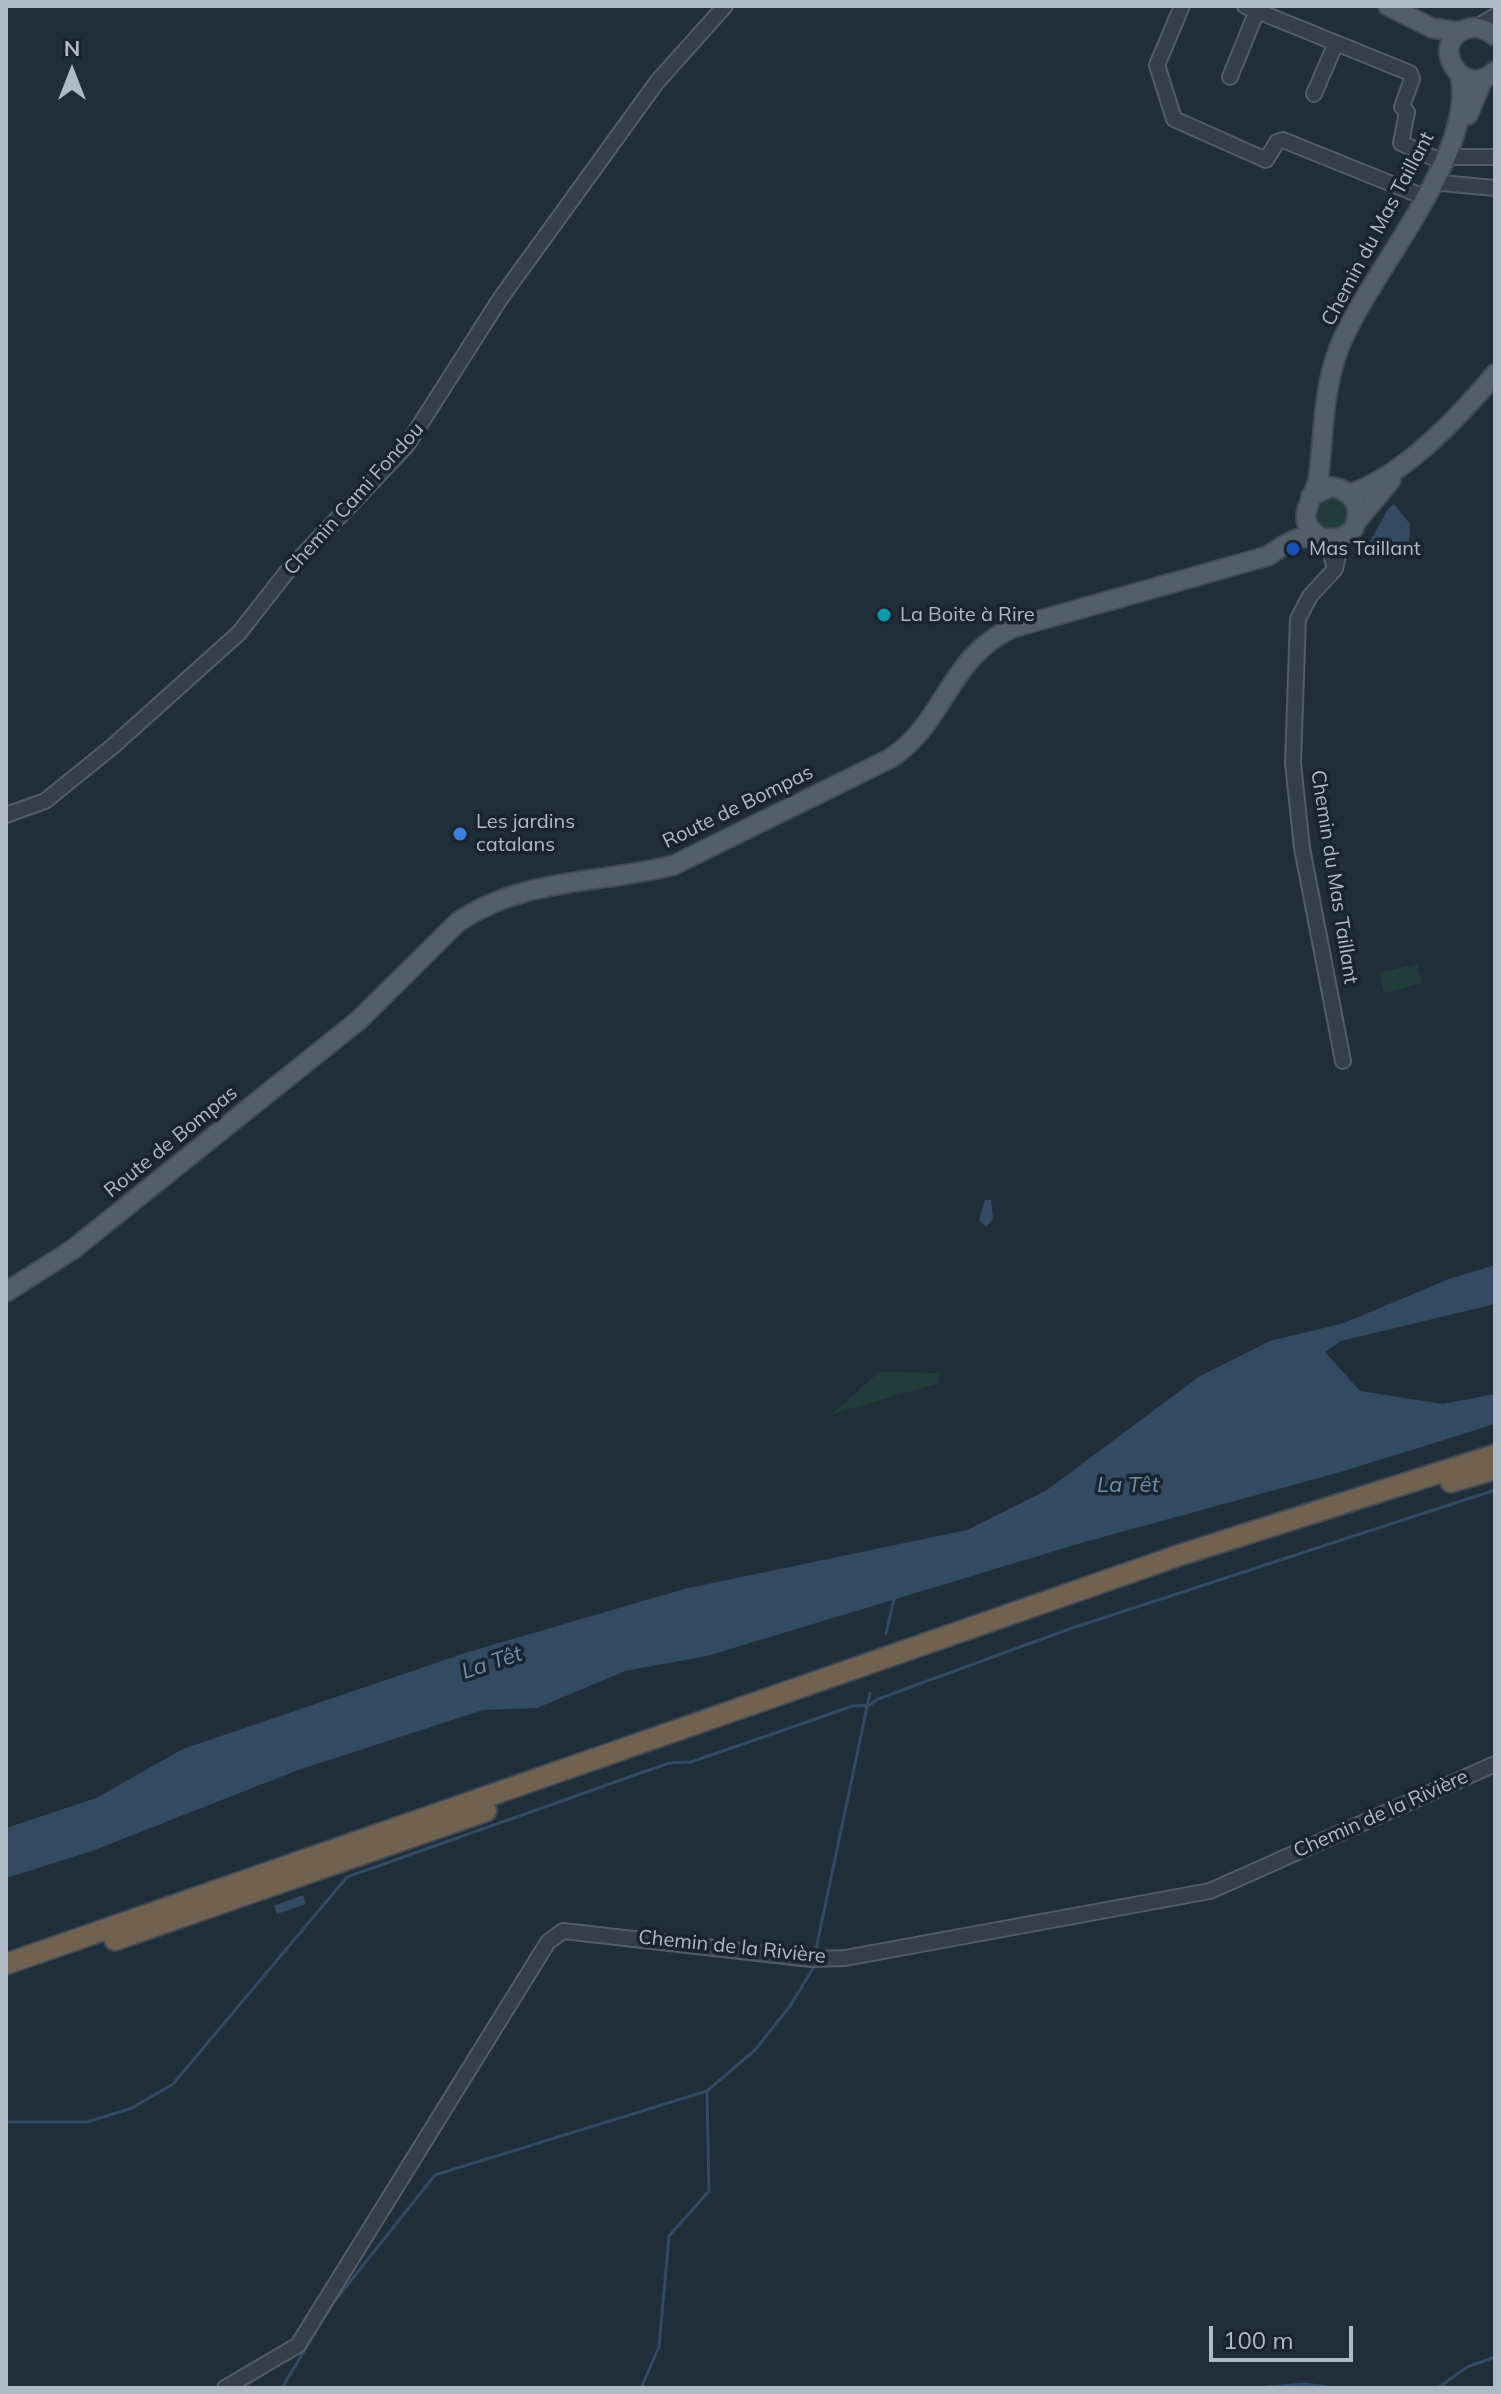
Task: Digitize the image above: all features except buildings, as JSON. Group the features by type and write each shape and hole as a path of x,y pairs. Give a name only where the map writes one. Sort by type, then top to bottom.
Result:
{"highway":[{"path":"6,1964 1180,1555 1495,1455"},
{"path":"6,1978 1185,1567 1495,1469"}],"main road":[{"path":"1388,6 1432,28 1468,29 1495,36"},
{"path":"1432,28 1460,76 1491,75"},
{"path":"1448,53 1468,29"},
{"name":"Chemin du Mas Taillant","path":"1308,504 1319,476 1327,389 1339,348 1359,307 1449,160 1491,75"},
{"name":"Chemin du Mas Taillant","path":"1344,491 1329,448 1330,424 1342,367 1364,316 1441,183 1462,108 1460,76"},
{"path":"1222,569 1268,556 1295,539 1330,538 1357,521 1400,468 1495,374"},
{"path":"1222,569 1277,540 1294,527 1308,504 1324,488 1344,491 1371,487 1400,468"},
{"path":"1344,491 1357,506 1357,521"},
{"path":"1308,504 1308,527 1330,538"},
{"name":"Route de Bompas","path":"6,1292 72,1250 359,1020 458,922 475,911 546,885 645,873 674,865 891,758 911,745 927,727 969,657 987,640 1012,628 1222,569"}],"street":[{"name":"Chemin Cami Fondou","path":"6,815 45,801 112,747 239,633 286,573 407,445 500,299 657,82 725,6"},
{"path":"1182,6 1157,65 1174,119 1266,160 1277,142 1283,140 1424,197"},
{"path":"1230,77 1251,8 1410,73 1412,79 1402,107 1407,112 1401,143 1449,160 1495,157"},
{"path":"1468,29 1495,16"},
{"path":"1314,94 1336,43"},
{"path":"1441,183 1495,188"},
{"name":"Chemin du Mas Taillant","path":"1330,538 1335,569 1310,596 1298,619 1293,763 1302,848 1343,1061"},
{"name":"Chemin de la Rivière","path":"225,2388 298,2345 548,1942 563,1931 811,1959 845,1958 1210,1891 1495,1764"}],"green space":[{"path":"1331,496 1344,501 1349,514 1344,527 1331,532 1318,527 1313,514 1318,501"},
{"path":"1417,964 1422,983 1384,993 1379,973"},
{"path":"879,1372 939,1373 939,1383 832,1414"}],"water":[{"path":"1394,504 1410,524 1409,546 1390,553 1371,550 1368,545"},
{"path":"985,1200 991,1200 993,1219 986,1227 979,1220"},
{"name":"La Têt","path":"1495,1265 1495,1304 1341,1341 1325,1352 1360,1391 1443,1404 1495,1394 1495,1424 1344,1471 1081,1543 707,1656 625,1671 537,1708 483,1710 298,1770 92,1851 6,1878 6,1828 96,1798 183,1749 465,1653 684,1589 967,1530 1047,1490 1200,1376 1270,1341 1344,1323 1449,1279"},
{"path":"303,1895 306,1904 277,1914 274,1906"}],"waterway":[{"path":"6,2122 87,2122 132,2108 173,2084 347,1877 669,1763 691,1762 853,1706 870,1705 878,1699 1072,1628 1495,1490"},
{"path":"886,1634 894,1599"},
{"path":"815,1954 870,1693"},
{"path":"282,2388 333,2303 435,2175 707,2091 755,2050 790,2006 815,1965"},
{"path":"641,2388 659,2347 669,2236 709,2191 707,2092"},
{"path":"1438,2388 1467,2367 1495,2357"},
{"path":"1257,2388 1305,2384 1334,2388"}],"place":[{"name":"Mas Taillant","path":"1293,549"},
{"name":"La Boite à Rire","path":"884,615"},
{"name":"Les jardins catalans","path":"460,834"}]}
